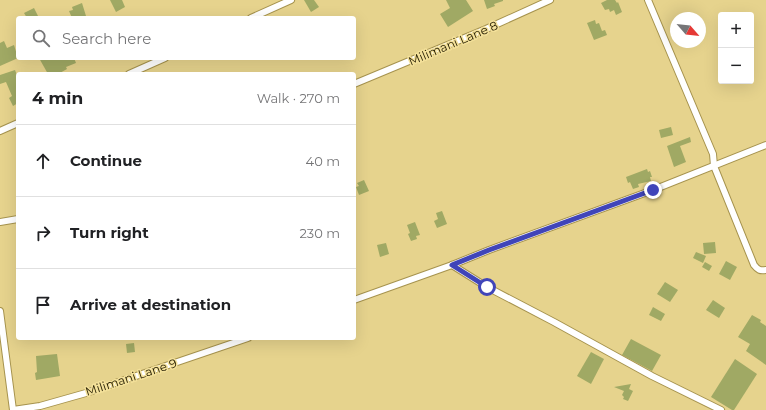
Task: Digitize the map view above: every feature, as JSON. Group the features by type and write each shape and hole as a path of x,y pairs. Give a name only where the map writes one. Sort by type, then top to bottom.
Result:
{"street":[{"path":"256,16 291,0"},
{"name":"Milimani Lane 8","path":"356,83 486,29 550,0"},
{"path":"648,0 713,154 714,166 754,265 761,271 766,270"},
{"path":"133,72 160,60"},
{"path":"0,131 16,124"},
{"path":"356,299 653,190 766,145"},
{"path":"0,222 16,219"},
{"path":"452,265 487,287 652,376 722,410"},
{"path":"0,311 13,410"},
{"name":"Milimani Lane 9","path":"13,410 40,406 72,397 242,340"}],"building":[{"path":"110,0 122,0 125,7 116,12"},
{"path":"304,0 314,0 319,7 311,12"},
{"path":"446,0 466,0 473,11 448,27 440,14 450,8"},
{"path":"484,0 503,1 494,4 495,6 487,9"},
{"path":"607,0 615,0 617,3 618,2 622,12 616,15 614,10 610,12 609,9 605,10 601,3"},
{"path":"82,3 86,16 71,16 69,11 73,10 72,7"},
{"path":"34,8 38,16 26,16 24,13"},
{"path":"595,20 596,24 599,23 602,31 605,30 607,35 594,40 587,23"},
{"path":"4,41 7,48 14,45 16,59 0,66 0,43"},
{"path":"40,60 75,60 76,63 66,67 67,69 62,72 47,72"},
{"path":"15,70 16,104 13,106 9,98 12,96 6,82 0,84 0,75"},
{"path":"671,127 673,135 661,138 659,130"},
{"path":"690,137 691,142 680,146 686,162 674,167 667,146"},
{"path":"647,169 648,172 650,171 652,177 650,177 651,181 638,184 639,187 633,189 630,182 628,183 626,177"},
{"path":"364,180 369,191 359,195 356,187 359,186 357,183"},
{"path":"442,211 447,224 437,228 434,221 438,219 436,213"},
{"path":"415,222 420,235 416,236 417,239 411,241 408,234 410,233 407,225"},
{"path":"715,242 716,253 704,254 703,243"},
{"path":"386,243 389,254 380,257 377,245"},
{"path":"696,252 706,256 703,263 693,258"},
{"path":"726,261 737,267 730,280 719,274"},
{"path":"705,262 712,266 709,271 702,267"},
{"path":"665,282 678,290 670,302 657,294"},
{"path":"713,300 725,308 719,318 706,310"},
{"path":"653,307 665,314 661,321 649,315"},
{"path":"752,315 761,320 760,322 766,326 766,365 746,351 750,344 738,337"},
{"path":"631,339 661,355 652,371 622,355"},
{"path":"134,343 135,352 127,353 126,344"},
{"path":"591,352 604,359 591,384 577,376"},
{"path":"57,354 60,376 36,380 36,356"},
{"path":"735,359 757,374 734,410 732,410 711,397"},
{"path":"631,384 629,389 633,391 628,401 623,399 624,397 622,395 624,391 614,387"}],"route":[{"path":"487,287 452,265 653,190"}]}
